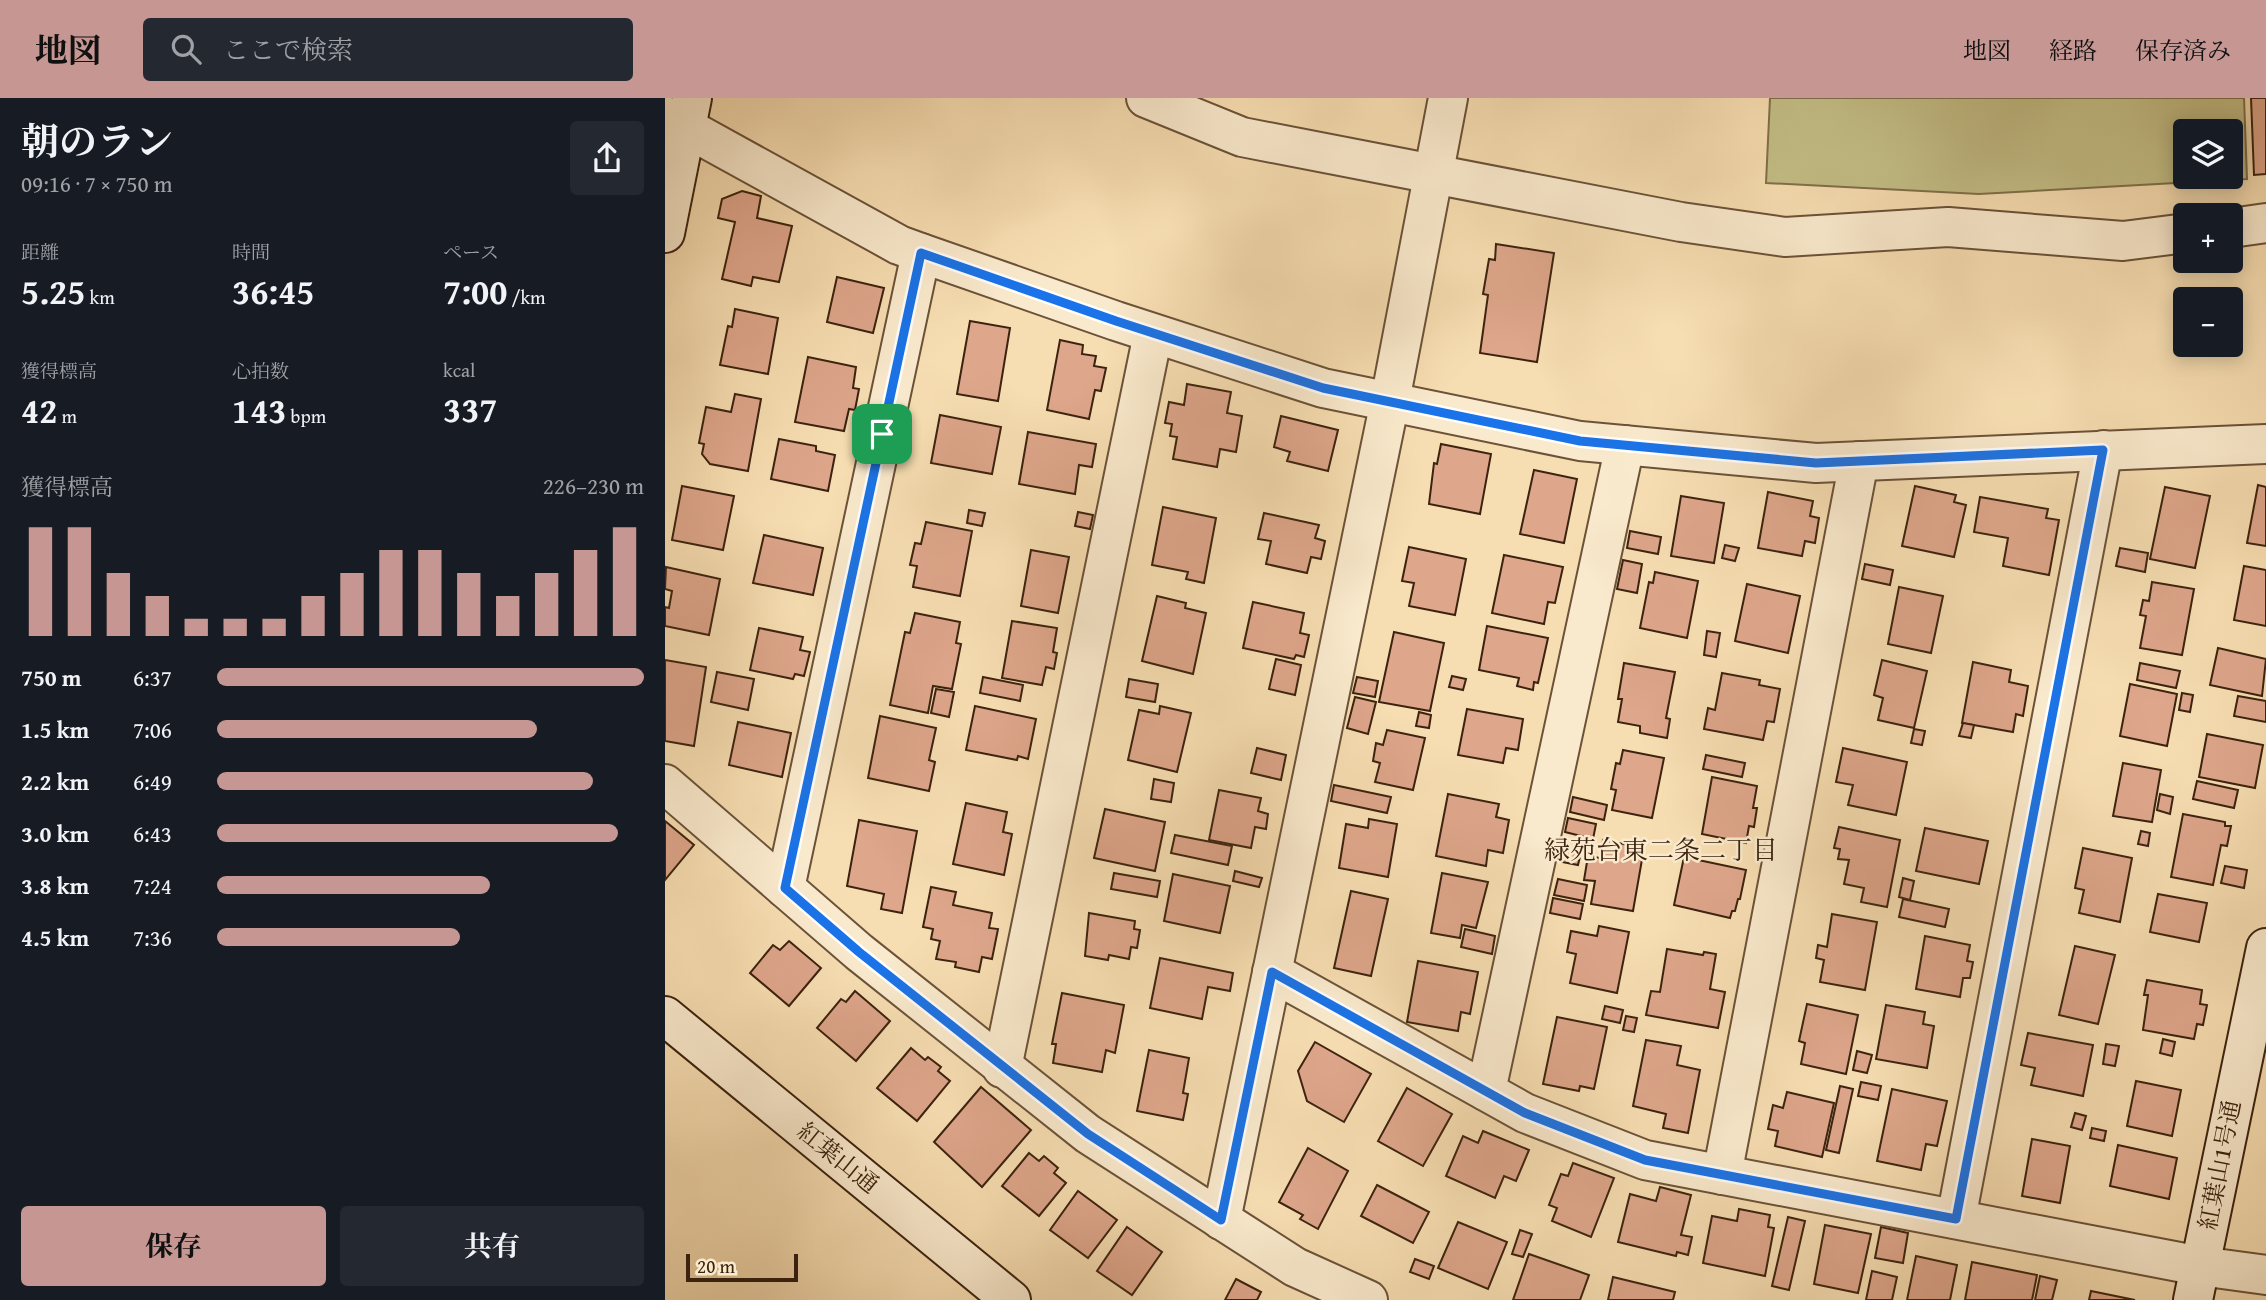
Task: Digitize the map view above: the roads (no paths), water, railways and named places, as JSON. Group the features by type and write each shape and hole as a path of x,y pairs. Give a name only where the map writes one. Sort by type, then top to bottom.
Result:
{"street":[{"path":"1146,98 1242,136 1681,222 1785,237 1948,227 2123,241 2173,235"},
{"path":"1221,1220 1390,401 1448,98"},
{"path":"665,233 681,114 899,245 1153,334 1323,388 1580,441 1816,463 2266,443"},
{"path":"2243,226 2266,223"},
{"path":"785,888 921,253"},
{"path":"1002,1068 1153,334"},
{"path":"1486,1091 1625,445"},
{"path":"1956,1219 2103,450"},
{"path":"1722,1175 1859,461"},
{"path":"665,784 859,952 1088,1134 1295,1267 1368,1300"},
{"name":"紅葉山1号通","path":"2196,1283 2266,948"},
{"path":"1272,972 1525,1113 1645,1160 1956,1219 2196,1283 2266,1275"},
{"name":"紅葉山通","path":"665,1016 1011,1300"}],"district":[{"name":"緑苑台東二条二丁目","path":"1661,850"}]}
